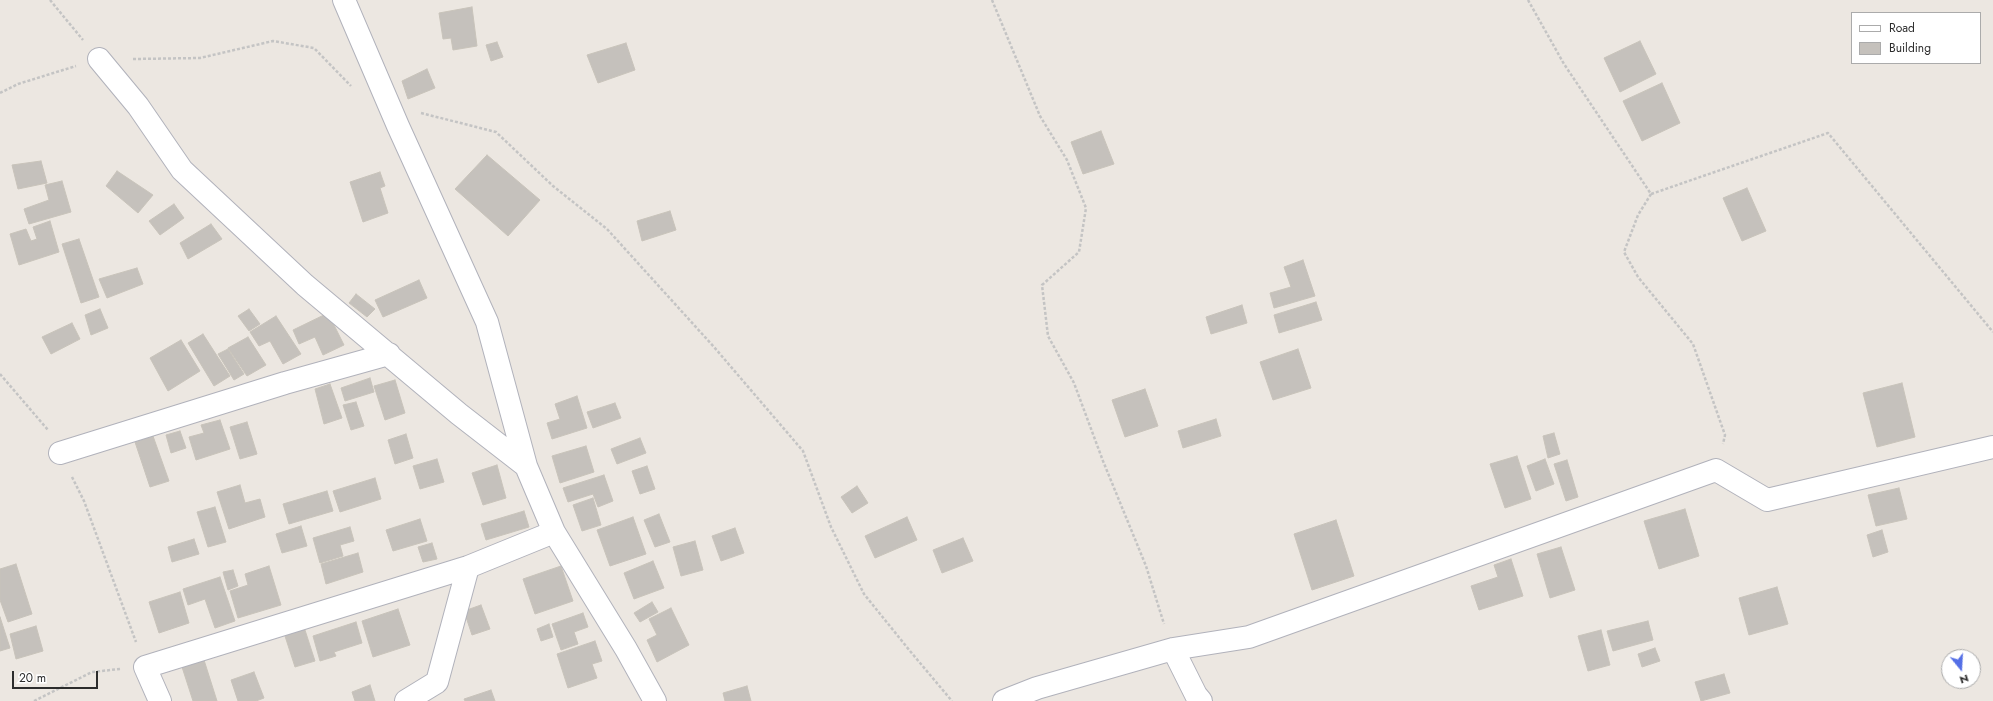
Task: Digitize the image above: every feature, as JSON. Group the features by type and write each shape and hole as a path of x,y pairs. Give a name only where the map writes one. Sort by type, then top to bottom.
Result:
{"street":[{"path":"344,0 487,322 526,466 554,532 626,649 655,701"},
{"path":"99,59 138,106 182,170 305,285 459,414 526,466"},
{"path":"60,453 285,383 389,354"},
{"path":"1004,701 1038,694 1173,649 1249,637 1716,470 1767,500 1993,447"},
{"path":"160,701 145,667 468,567 554,532"},
{"path":"406,701 437,682 468,567"},
{"path":"1173,649 1196,696 1201,701"}],"path":[{"path":"50,0 99,59"},
{"path":"992,0 1040,116 1067,160 1086,208 1079,252 1042,285 1048,336 1074,383 1103,461 1146,566 1173,649"},
{"path":"1528,0 1564,64 1651,194"},
{"path":"0,93 18,84 99,59 200,58 273,41 314,48 353,88"},
{"path":"390,106 496,132 553,186 607,229 714,347 803,451 831,527 864,594 910,652 952,701"},
{"path":"1716,470 1725,435 1693,344 1638,277 1624,252 1638,215 1651,194 1828,133 1993,332"},
{"path":"0,374 48,430 84,501 145,667 92,672 34,701"}],"building":[{"path":"472,7 477,46 453,50 451,38 443,39 439,13"},
{"path":"1640,41 1656,74 1620,92 1604,58"},
{"path":"497,42 503,57 491,61 486,45"},
{"path":"626,43 635,70 598,83 587,55"},
{"path":"427,69 435,88 408,99 402,81"},
{"path":"1662,83 1680,123 1642,141 1623,101"},
{"path":"1101,131 1114,164 1083,174 1071,142"},
{"path":"487,155 540,200 508,236 455,189"},
{"path":"41,161 47,183 18,189 12,165"},
{"path":"117,171 153,195 138,213 106,186"},
{"path":"380,172 385,186 380,188 388,213 363,222 350,182"},
{"path":"62,181 71,212 29,224 24,209 49,200 45,185"},
{"path":"1747,188 1766,231 1742,241 1723,198"},
{"path":"174,204 184,218 160,235 149,221"},
{"path":"670,211 676,230 642,241 637,221"},
{"path":"50,221 59,252 19,265 10,234 26,229 31,241 37,239 33,227"},
{"path":"211,224 222,239 188,259 180,243"},
{"path":"79,239 99,297 81,303 62,244"},
{"path":"1303,260 1315,296 1274,308 1270,293 1291,287 1284,267"},
{"path":"137,268 143,284 107,298 99,279"},
{"path":"419,280 427,298 383,317 375,300"},
{"path":"356,294 375,309 367,317 349,303"},
{"path":"1316,302 1322,320 1279,333 1274,315"},
{"path":"1242,305 1247,323 1211,334 1206,317"},
{"path":"100,309 108,328 91,335 85,315"},
{"path":"249,309 260,324 249,331 238,316"},
{"path":"328,313 344,345 323,355 315,337 299,344 293,330"},
{"path":"276,316 301,354 283,364 270,341 259,346 250,332"},
{"path":"72,323 80,339 51,354 42,337"},
{"path":"203,334 230,376 214,386 188,343"},
{"path":"248,337 266,365 247,376 228,348"},
{"path":"181,340 200,371 168,391 150,358"},
{"path":"228,349 244,374 234,380 218,354"},
{"path":"1298,349 1311,388 1273,400 1260,362"},
{"path":"370,378 374,392 345,401 341,388"},
{"path":"395,380 405,413 385,420 374,386"},
{"path":"1902,383 1915,437 1877,447 1863,393"},
{"path":"330,384 342,418 324,424 315,389"},
{"path":"1145,389 1158,426 1125,437 1112,400"},
{"path":"577,396 587,428 552,439 547,423 560,419 555,404"},
{"path":"356,402 364,426 351,430 343,405"},
{"path":"615,403 621,418 593,428 587,412"},
{"path":"1216,419 1221,436 1183,448 1178,431"},
{"path":"220,420 230,449 196,460 189,437 204,433 201,425"},
{"path":"247,422 257,454 240,459 230,427"},
{"path":"180,431 186,448 171,453 166,435"},
{"path":"1554,433 1560,454 1548,458 1543,436"},
{"path":"406,434 413,458 395,464 388,440"},
{"path":"153,436 169,481 150,487 135,442"},
{"path":"640,438 646,453 617,464 611,449"},
{"path":"586,446 594,472 560,483 552,456"},
{"path":"1517,456 1531,499 1505,508 1490,464"},
{"path":"437,459 444,482 420,489 413,466"},
{"path":"1545,459 1554,484 1536,491 1527,466"},
{"path":"1567,460 1578,497 1566,501 1554,464"},
{"path":"497,465 506,498 483,505 472,473"},
{"path":"647,466 655,489 640,494 632,471"},
{"path":"604,475 613,501 598,507 593,494 568,502 563,488"},
{"path":"375,478 381,499 340,512 333,491"},
{"path":"240,485 245,503 260,499 265,517 229,529 217,492"},
{"path":"857,486 868,503 852,513 841,497"},
{"path":"1899,488 1907,519 1876,526 1868,495"},
{"path":"327,491 333,511 289,524 283,504"},
{"path":"593,498 601,525 582,531 573,505"},
{"path":"215,507 226,542 208,547 197,512"},
{"path":"1685,509 1699,556 1659,569 1644,521"},
{"path":"524,511 529,527 486,540 481,524"},
{"path":"659,514 670,542 655,547 644,520"},
{"path":"633,517 646,554 610,566 597,530"},
{"path":"907,517 917,540 875,558 865,536"},
{"path":"420,519 427,541 393,551 386,530"},
{"path":"1336,520 1354,576 1312,590 1294,534"},
{"path":"301,526 307,546 282,553 276,534"},
{"path":"350,527 354,541 340,545 343,556 320,563 313,538"},
{"path":"735,528 744,553 721,561 712,536"},
{"path":"1882,530 1888,552 1873,557 1867,535"},
{"path":"963,538 973,561 942,573 933,550"},
{"path":"194,539 199,554 172,562 168,547"},
{"path":"695,541 703,570 681,576 673,547"},
{"path":"432,543 437,559 423,562 418,547"},
{"path":"1561,547 1575,590 1550,598 1537,554"},
{"path":"358,553 363,572 326,584 321,564"},
{"path":"1511,559 1523,596 1479,610 1471,586 1498,577 1494,565"},
{"path":"653,561 664,588 634,599 624,573"},
{"path":"16,564 32,614 8,622 0,600 0,569"},
{"path":"269,566 281,605 238,618 230,591 248,585 245,574"},
{"path":"561,566 573,601 535,614 523,579"},
{"path":"233,570 238,586 228,590 223,572"},
{"path":"220,577 235,621 215,628 205,599 188,605 183,589"},
{"path":"1777,587 1788,624 1749,635 1739,598"},
{"path":"180,592 189,623 159,633 149,602"},
{"path":"652,602 658,612 640,622 634,613"},
{"path":"481,605 490,629 472,635 464,611"},
{"path":"671,608 689,645 657,662 647,640 657,635 649,619"},
{"path":"398,609 410,645 373,657 362,621"},
{"path":"583,613 588,627 574,632 578,644 561,650 552,624"},
{"path":"0,617 10,648 0,651"},
{"path":"1648,621 1653,640 1613,651 1607,631"},
{"path":"356,622 362,643 334,652 336,656 320,661 313,636"},
{"path":"549,624 553,637 541,641 537,629"},
{"path":"36,626 43,651 16,659 10,634"},
{"path":"304,627 315,661 295,667 284,633"},
{"path":"1601,630 1610,665 1588,671 1578,636"},
{"path":"595,641 602,661 592,664 597,678 568,688 557,654"},
{"path":"1655,648 1660,661 1642,667 1638,654"},
{"path":"204,660 217,701 193,701 182,667"},
{"path":"254,672 264,698 256,701 238,701 231,680"},
{"path":"1724,674 1730,693 1701,701 1695,682"},
{"path":"370,685 375,701 355,701 352,692"},
{"path":"747,686 751,701 725,701 723,693"},
{"path":"491,690 495,701 465,701 464,699"}]}
